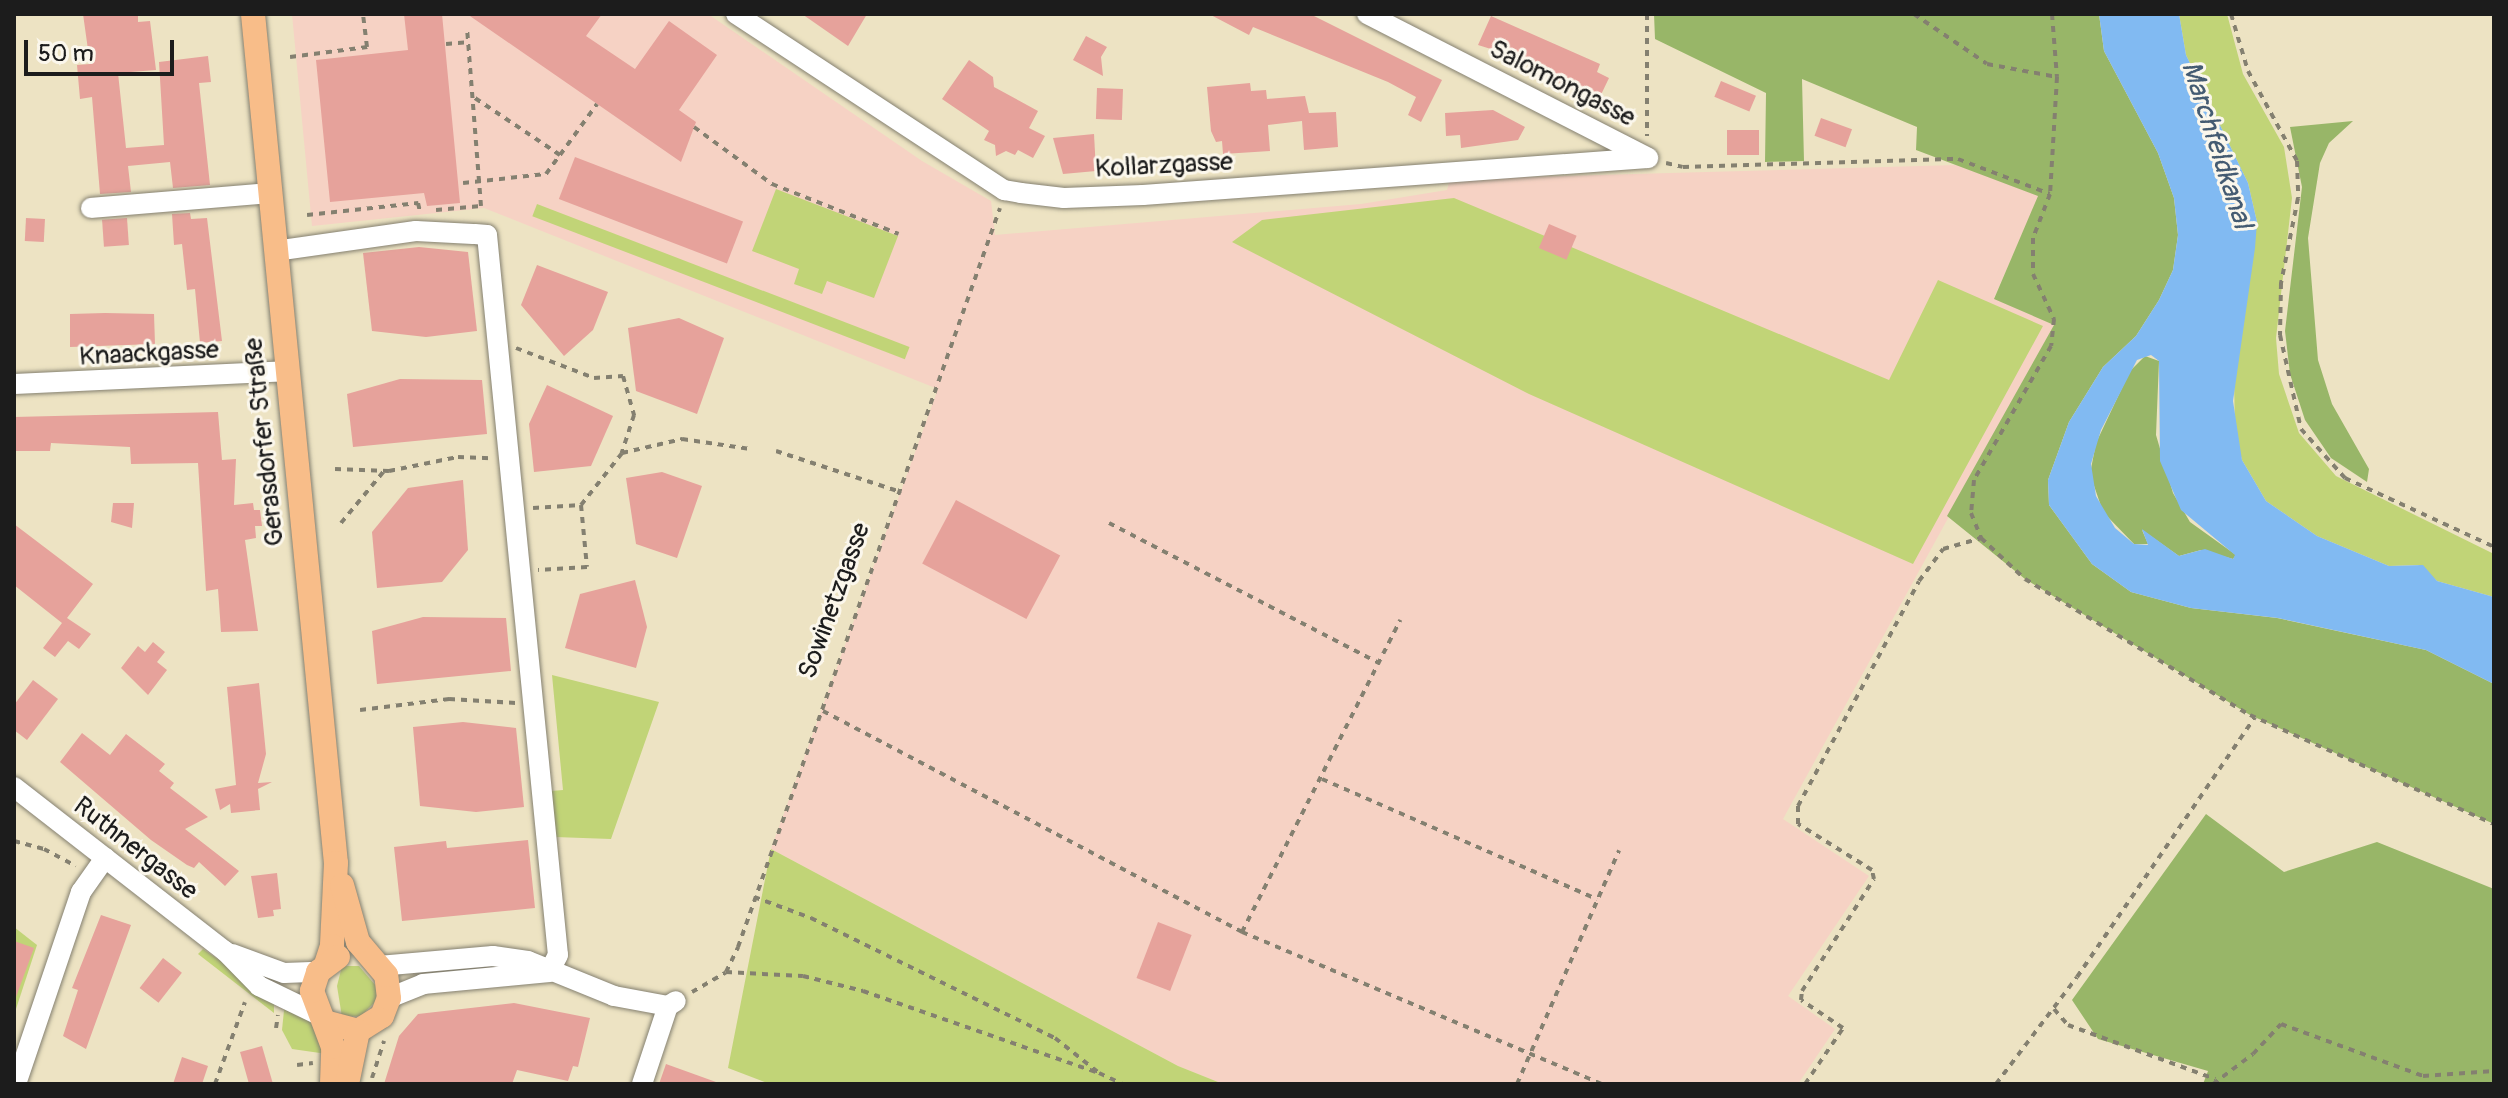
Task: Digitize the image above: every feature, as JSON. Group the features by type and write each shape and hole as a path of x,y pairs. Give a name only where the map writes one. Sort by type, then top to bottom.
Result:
{"main road":[{"name":"Gerasdorfer Straße","path":"253,14 336,863 332,946 312,991 333,1047 332,1084"},
{"name":"Gerasdorfer Straße","path":"336,863 358,942 376,964 385,1007"},
{"path":"322,968 349,954 376,964"},
{"path":"347,1084 358,1031 385,1007"},
{"path":"322,1018 358,1031"}],"street":[{"name":"Kollarzgasse","path":"736,14 1004,190 1064,198 1143,195 1648,158"},
{"name":"Salomongasse","path":"1367,14 1648,158"},
{"path":"91,208 269,193"},
{"path":"275,251 416,231 487,235 558,955 549,972"},
{"name":"Knaackgasse","path":"14,384 286,371"},
{"name":"Ruthnergasse","path":"14,787 225,951 259,986 322,1018"},
{"path":"16,1084 81,892 105,858"},
{"name":"Ruthnergasse","path":"225,951 284,973 322,968"},
{"path":"376,964 493,956 528,961 614,996 672,1003 642,1084"},
{"path":"385,1007 423,984 549,972"}],"path":[{"path":"290,57 367,47 363,14"},
{"path":"1647,14 1648,158 1683,167 1958,159 2050,194"},
{"path":"1914,14 1987,64 2057,77"},
{"path":"2052,14 2057,77 2050,194 2033,238 2033,274 2054,319 2051,346 1974,480 1971,513 1981,538 2025,579 2255,717 2494,824"},
{"path":"2231,14 2248,71 2297,161 2298,198 2281,283 2280,335 2301,429 2345,478 2494,547"},
{"path":"307,215 418,203 419,212 481,206 467,28"},
{"path":"446,44 468,42"},
{"path":"472,96 560,155"},
{"path":"463,183 546,174 597,104"},
{"path":"694,127 772,184 899,234"},
{"name":"Sowinetzgasse","path":"726,972 994,235 1004,190"},
{"path":"498,346 519,348 594,378 623,376 634,415 622,453 581,505 587,567 520,571"},
{"path":"622,453 682,439 750,449"},
{"path":"776,451 901,492"},
{"path":"335,469 384,471 458,457 509,456"},
{"path":"341,523 384,471"},
{"path":"514,510 581,505"},
{"path":"1109,523 1379,663"},
{"path":"1805,1084 1843,1028 1801,1000 1802,991 1874,879 1872,870 1798,824 1798,806 1919,581 1943,549 1981,538"},
{"path":"1242,932 1400,620"},
{"path":"360,710 449,699 534,704"},
{"path":"823,711 1242,932 1601,1084"},
{"path":"1996,1084 2054,1009 2255,717"},
{"path":"1322,779 1597,899"},
{"path":"14,841 62,857 91,877"},
{"path":"1517,1084 1619,850"},
{"path":"754,897 811,918 1055,1038 1099,1073"},
{"path":"672,1003 726,972 803,976 863,991 1123,1084"},
{"path":"215,1084 245,1002"},
{"path":"370,1084 388,1033 385,1007"},
{"path":"2054,1009 2068,1025 2214,1081 2253,1054 2281,1024 2423,1076 2494,1071"}],"shaded area":[{"path":"292,14 708,14 922,161 991,201 995,235 1361,204 1447,190 1450,179 1957,165 2039,196 1994,298 2054,325 1783,819 1869,876 1788,996 1835,1029 1798,1084 1223,1084 1178,1066 771,849 938,389 484,208 312,226"}],"green space":[{"path":"1654,14 2099,14 2104,51 2158,153 2174,198 2178,235 2173,270 2159,300 2136,336 2103,367 2069,422 2048,480 2049,505 2092,564 2131,592 2191,608 2277,618 2426,650 2494,684 2494,824 2250,715 2025,579 1947,516 2054,325 1994,299 2038,196 1916,150 1917,127 1802,79 1804,161 1765,162 1766,93 1655,39"},
{"path":"2179,14 2227,14 2243,74 2284,147 2292,198 2276,338 2279,374 2299,433 2336,476 2494,554 2494,597 2437,581 2418,565 2389,566 2317,536 2266,501 2242,460 2235,434 2234,378 2257,222 2248,183 2186,55"},
{"path":"2353,121 2329,143 2320,163 2308,238 2318,360 2332,404 2369,469 2367,482 2331,458 2305,420 2290,374 2285,331 2302,187 2290,127"},
{"path":"776,189 898,236 874,298 827,281 822,294 794,284 799,269 752,251"},
{"path":"1454,198 1889,380 1938,280 2043,326 1913,564 1529,394 1232,242 1262,220"},
{"path":"537,204 909,347 905,359 532,216"},
{"path":"2145,356 2159,361 2156,435 2173,493 2190,522 2236,555 2233,559 2201,550 2179,556 2142,530 2148,544 2134,544 2103,512 2090,474 2096,443 2130,371"},
{"path":"552,675 659,702 611,839 555,837 551,791 563,790"},
{"path":"2206,814 2284,872 2377,842 2494,889 2494,1084 2203,1084 2208,1071 2098,1039 2072,1000"},
{"path":"771,849 1178,1066 1223,1084 770,1084 728,1068"},
{"path":"14,927 37,945 14,1015"},
{"path":"203,949 274,998 274,1013 198,954"},
{"path":"342,966 359,966 376,986 377,1000 361,1016 342,1017 337,986"},
{"path":"285,1001 305,1012 327,1054 292,1049 282,1030"}],"water":[{"name":"Marchfeldkanal","path":"2099,14 2179,14 2186,55 2248,183 2257,222 2233,401 2242,460 2266,501 2317,536 2389,566 2423,565 2437,581 2494,597 2494,684 2426,650 2278,618 2191,608 2131,592 2092,564 2049,505 2048,480 2069,422 2103,367 2136,336 2159,300 2173,270 2178,235 2174,198 2158,153 2104,51","holes":["2151,355 2159,361 2160,461 2181,510 2235,555 2233,559 2205,549 2179,556 2142,529 2148,545 2134,544 2115,528 2096,496 2091,464 2101,430 2137,360"]}],"building":[{"path":"83,14 138,15 138,22 150,21 156,70 118,73 126,148 164,145 159,62 208,56 211,82 199,83 210,185 173,188 170,162 128,166 131,192 100,194 92,97 80,99 77,65 90,64"},
{"path":"404,14 442,14 460,203 427,206 424,193 330,202 316,60 408,50"},
{"path":"467,14 602,14 586,36 635,69 669,21 717,55 679,110 696,122 681,162"},
{"path":"802,14 867,14 848,46"},
{"path":"1209,14 1310,14 1442,80 1421,122 1408,115 1416,97 1388,82 1253,27 1249,35"},
{"path":"1491,16 1600,64 1597,72 1609,78 1597,103 1507,54 1478,45"},
{"path":"1086,36 1107,47 1101,57 1103,76 1073,60"},
{"path":"969,60 993,77 994,87 1038,111 1029,128 1045,136 1033,158 1018,150 1015,155 1006,151 996,156 995,145 984,140 989,131 942,99"},
{"path":"1721,81 1756,96 1749,111 1714,97"},
{"path":"1250,83 1251,91 1266,90 1267,99 1305,96 1309,113 1336,112 1338,147 1304,150 1302,121 1268,125 1270,151 1223,154 1222,141 1216,142 1211,131 1207,87"},
{"path":"1097,88 1123,89 1122,120 1096,119"},
{"path":"1493,110 1525,127 1518,140 1461,148 1460,135 1446,136 1445,113"},
{"path":"1821,118 1852,129 1846,147 1815,136"},
{"path":"1727,130 1759,130 1759,155 1727,155"},
{"path":"1094,134 1096,171 1063,174 1053,138"},
{"path":"575,157 743,222 727,264 559,199"},
{"path":"190,213 191,219 207,218 222,341 200,343 195,289 187,290 182,244 174,245 172,214"},
{"path":"26,218 45,219 44,242 25,241"},
{"path":"127,218 129,245 104,247 102,220"},
{"path":"1549,224 1577,236 1566,260 1539,248"},
{"path":"419,247 468,252 477,331 426,337 372,331 363,253"},
{"path":"537,265 608,292 593,330 564,356 521,305"},
{"path":"70,314 154,314 155,344 70,347"},
{"path":"679,318 724,338 697,414 636,391 628,328"},
{"path":"400,379 482,380 487,434 353,447 347,394"},
{"path":"547,385 613,416 591,466 534,472 529,424"},
{"path":"218,412 222,460 236,459 234,505 253,503 254,510 260,510 262,526 255,526 256,538 245,540 258,631 221,632 218,589 206,591 198,463 131,464 130,447 51,443 50,451 14,451 14,417"},
{"path":"662,472 702,486 677,558 636,544 626,478"},
{"path":"463,480 468,550 442,582 377,588 372,532 408,488"},
{"path":"956,500 1060,555 1026,619 922,564"},
{"path":"113,503 134,503 132,528 111,522"},
{"path":"14,524 93,584 67,618 91,634 79,649 68,641 55,657 43,648 62,623 14,585"},
{"path":"635,580 647,627 636,668 565,648 580,594"},
{"path":"423,617 506,618 511,671 377,684 372,631"},
{"path":"153,642 165,652 157,662 167,670 148,695 121,668 138,646 145,652"},
{"path":"33,680 58,699 27,740 14,730 14,705"},
{"path":"259,683 266,754 258,783 272,782 258,789 260,810 231,813 230,804 220,810 215,789 236,785 227,687"},
{"path":"463,722 516,728 524,807 476,812 420,806 413,727"},
{"path":"82,733 110,755 126,734 165,764 159,771 174,783 170,788 208,817 185,829 239,871 225,886 199,862 194,868 187,865 151,840 60,762"},
{"path":"528,840 535,908 402,921 394,847 446,841 447,848"},
{"path":"277,873 281,909 273,910 274,916 258,918 251,876"},
{"path":"101,915 131,925 86,1049 63,1036 78,990 72,988"},
{"path":"1158,922 1192,935 1170,991 1136,978"},
{"path":"14,941 34,948 16,997 14,997"},
{"path":"163,958 182,973 159,1003 140,988"},
{"path":"514,1003 590,1018 578,1067 573,1066 568,1081 517,1070 512,1084 384,1084 399,1036 418,1014"},
{"path":"262,1046 273,1084 249,1084 240,1052"},
{"path":"182,1057 208,1066 202,1084 173,1084"},
{"path":"666,1064 716,1082 716,1084 659,1084"}]}
